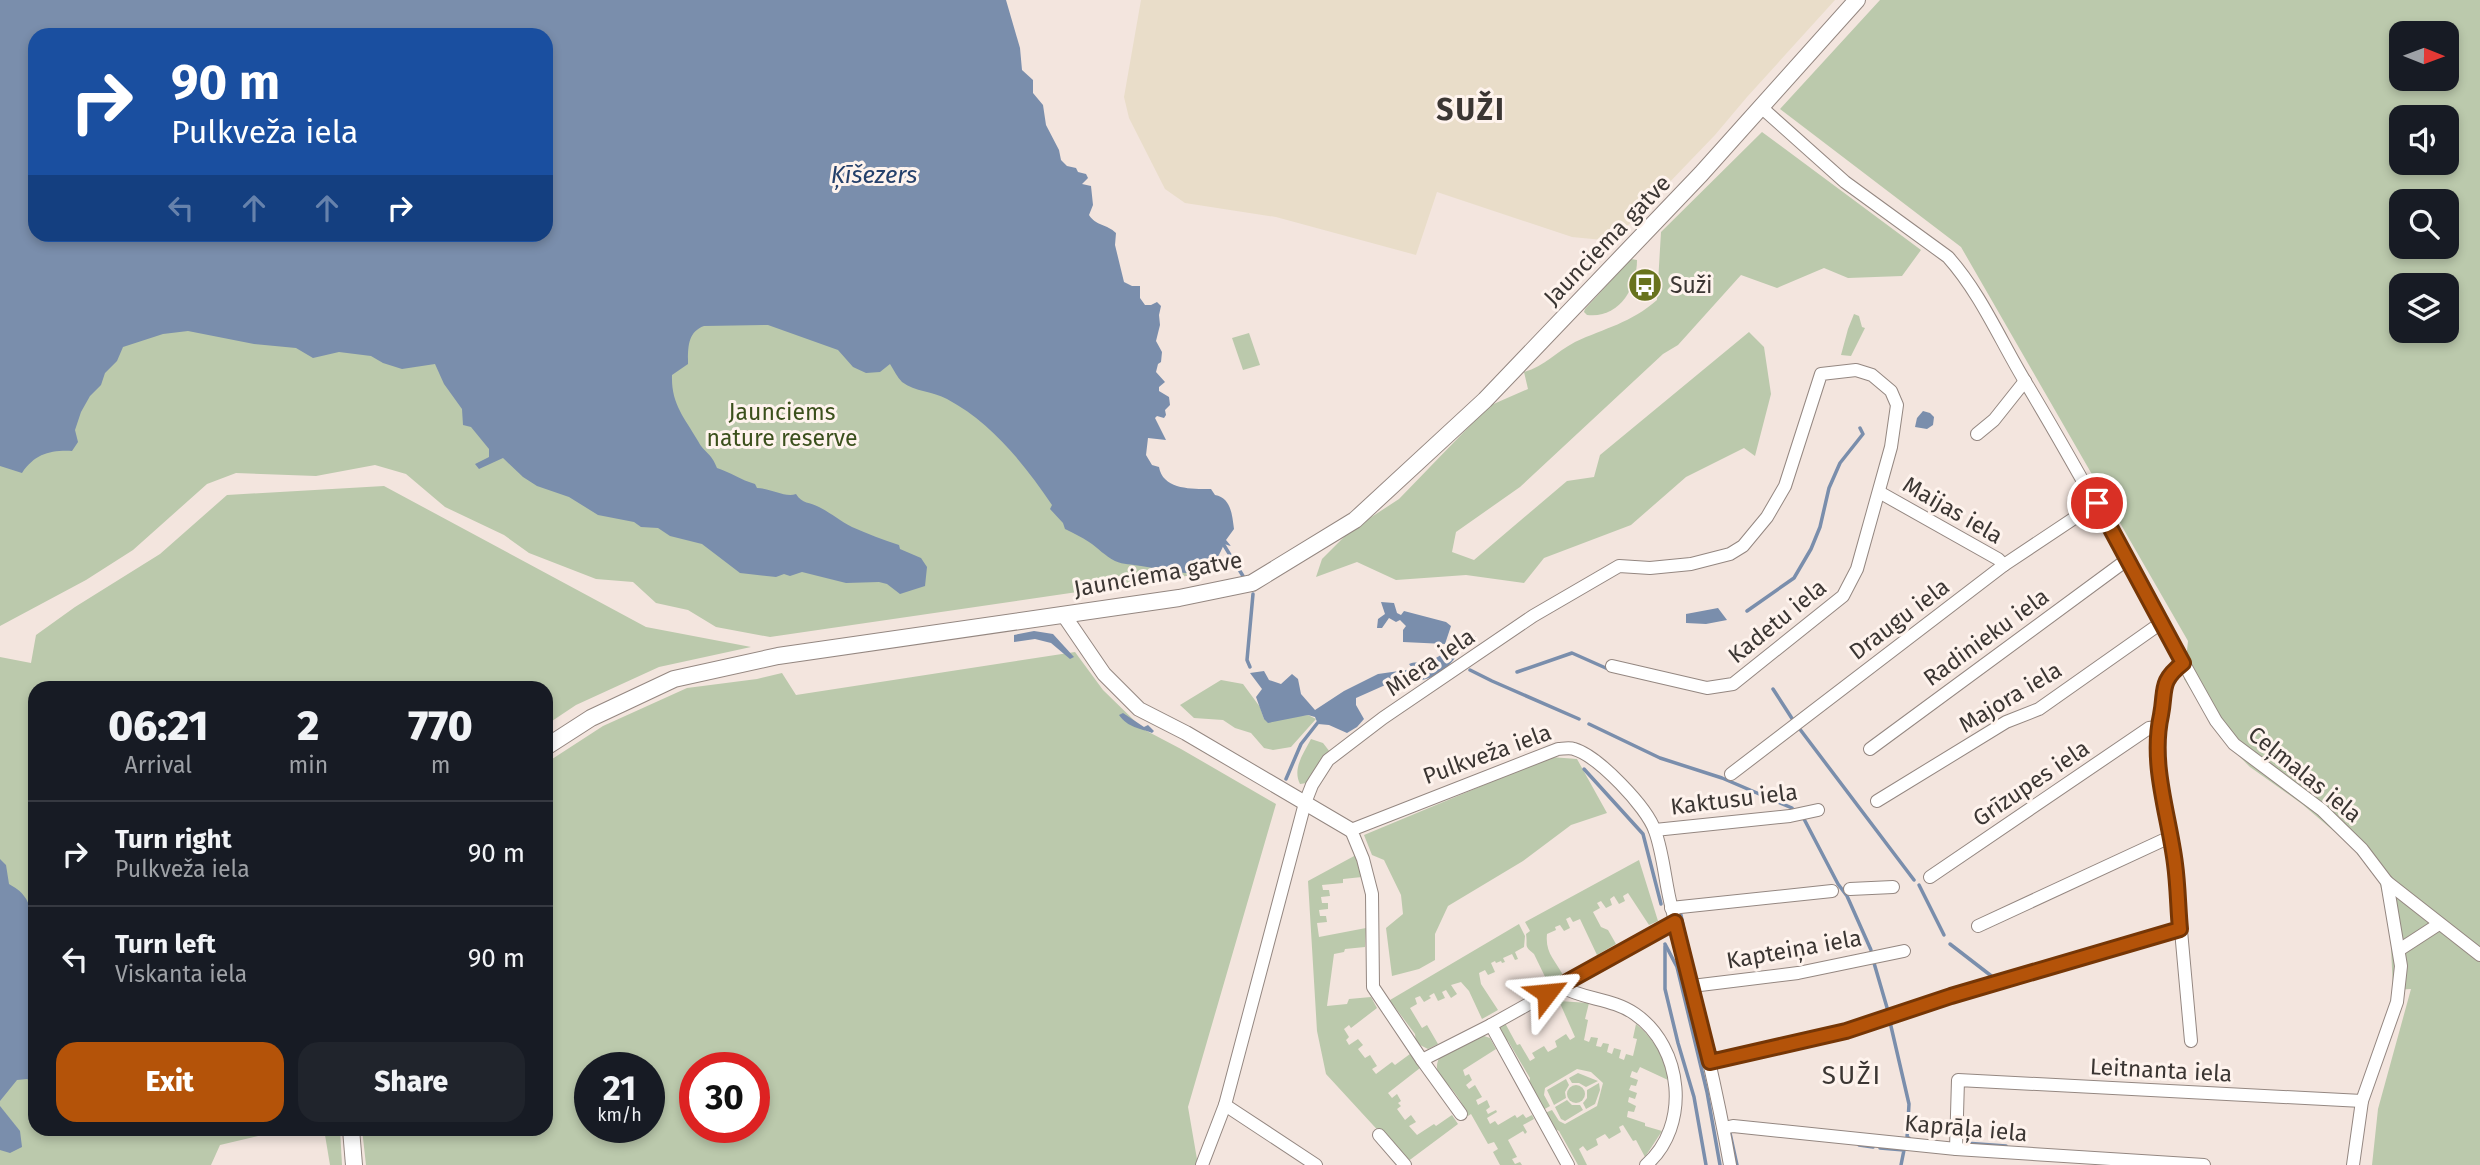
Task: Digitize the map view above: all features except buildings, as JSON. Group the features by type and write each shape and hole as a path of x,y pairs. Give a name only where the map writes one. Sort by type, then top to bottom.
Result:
{"main road":[{"name":"Jaunciema gatve","path":"553,742 591,718 674,680 778,656 1179,598 1252,583 1355,520 1485,400 1701,174 1857,0"},
{"path":"352,1136 354,1165"}],"street":[{"name":"Ceļmalas iela","path":"1761,107 1845,182 1951,260 1974,289 2097,503 2217,721 2234,744 2322,810 2362,849 2387,882 2401,966 2398,1002 2362,1101 2353,1165"},
{"name":"Kadetu iela","path":"1612,666 1707,688 1733,684 1843,596 1857,569 1879,492 1891,447 1897,405 1891,391 1872,375 1856,370"},
{"name":"Miera iela","path":"1202,1165 1225,1105 1305,803 1312,785 1328,760 1384,718 1533,616 1619,566 1650,568 1691,564 1730,554 1743,546 1767,517 1785,486 1821,374 1856,370"},
{"path":"1977,433 1994,420 2025,381"},
{"name":"Maijas iela","path":"1879,492 1998,559 2004,565"},
{"name":"Draugu iela","path":"1731,774 2004,565 2097,503"},
{"name":"Radinieku iela","path":"1870,749 2128,559"},
{"path":"1063,614 1104,674 1139,709 1186,733 1351,830 1363,859 1372,894 1373,987 1461,1114"},
{"name":"Majora iela","path":"1877,801 2006,722 2039,709 2161,623"},
{"path":"2183,663 2168,678 2165,686 2157,727 2157,757 2175,864 2191,1041"},
{"name":"Grīzupes iela","path":"1930,877 2149,728 2157,727"},
{"name":"Pulkveža iela","path":"1351,830 1558,749 1573,748 1614,777 1637,801 1655,830 1671,908 1710,1062 1730,1165"},
{"name":"Kaktusu iela","path":"1655,830 1790,816 1818,810"},
{"path":"1978,926 2170,837"},
{"path":"2387,882 2480,955"},
{"path":"1850,889 1893,887"},
{"path":"1671,908 1832,891"},
{"path":"1422,1060 1675,922"},
{"path":"2399,950 2439,924"},
{"path":"1710,1062 1846,1031 1951,996 2180,929"},
{"name":"Kapteiņa iela","path":"1692,986 1787,974 1904,951"},
{"path":"1560,986 1574,994 1605,999 1634,1013 1652,1030 1667,1055 1675,1079 1674,1114 1661,1147 1646,1165"},
{"path":"1491,1024 1568,1165"},
{"name":"Leitnanta iela","path":"1956,1149 1958,1080 2362,1101"},
{"path":"1225,1105 1317,1165"},
{"name":"Kaprāļa iela","path":"1724,1128 1733,1126 2075,1161 2204,1165"},
{"path":"1379,1135 1405,1165"}],"shaded area":[{"path":"1141,0 1835,0 1715,135 1613,241 1572,237 1437,192 1416,255 1276,217 1185,203 1165,189 1129,118 1124,97"}],"green space":[{"path":"1880,0 2480,0 2480,1165 2372,1165 2378,1109 2411,989 2393,990 2390,926 2379,880 2349,844 2302,804 2250,767 2222,739 2184,679 2188,641 1961,247 1780,109"},
{"path":"1762,132 1921,250 1902,276 1848,278 1824,268 1777,288 1741,275 1678,345 1663,354 1520,487 1456,532 1452,552 1474,560 1567,481 1594,477 1600,455 1749,332 1764,347 1771,394 1755,456 1744,448 1686,477 1631,525 1544,558 1524,583 1466,575 1396,580 1357,562 1316,577 1322,559 1350,531 1399,499 1489,406 1528,389 1524,372 1575,342 1628,320 1657,300 1661,232"},
{"name":"Jaunciems nature reserve","path":"709,213 1177,537 1193,575 770,637 716,627 688,610 656,603 633,582 596,579 529,553 504,535 445,507 406,474 375,465 316,476 236,473 207,484 133,550 86,580 0,626 0,336 544,312"},
{"path":"1631,259 1637,260 1636,271 1624,300 1608,312 1587,315 1585,309"},
{"path":"1854,314 1859,316 1862,327 1865,328 1851,356 1841,355 1848,329"},
{"path":"1249,333 1260,365 1243,370 1232,338"},
{"path":"384,486 646,627 751,647 659,667 576,705 553,720 553,681 28,681 28,1136 258,1136 220,1145 211,1165 0,1165 0,657 31,663 36,635 75,607 160,554 227,495"},
{"path":"1075,652 1103,690 1143,729 1276,804 1188,1107 1198,1165 366,1165 363,1136 553,1136 553,758 603,726 687,688 782,673 796,695"},
{"path":"1221,680 1243,684 1260,707 1264,719 1308,715 1316,719 1291,747 1273,750 1264,748 1251,733 1235,728 1223,720 1194,718 1180,705"},
{"path":"1311,739 1323,743 1330,752 1307,783 1300,784 1298,766"},
{"path":"1551,757 1577,759 1607,813 1571,825 1523,861 1448,906 1435,934 1435,960 1419,969 1392,976 1386,928 1403,914 1401,895 1384,860 1372,855 1364,835"},
{"path":"1356,855 1362,877 1343,879 1343,883 1322,885 1323,890 1329,890 1330,896 1321,897 1322,903 1328,903 1328,909 1319,910 1320,916 1326,916 1327,922 1317,923 1319,937 1366,928 1365,947 1345,949 1344,952 1334,954 1327,1006 1347,1004 1349,999 1371,997 1377,1008 1351,1028 1349,1025 1344,1029 1349,1037 1346,1040 1349,1045 1358,1039 1363,1045 1358,1049 1365,1058 1370,1055 1377,1066 1372,1069 1376,1074 1392,1062 1395,1065 1410,1054 1420,1068 1388,1093 1392,1098 1397,1094 1401,1106 1397,1109 1405,1120 1411,1115 1416,1122 1409,1126 1417,1135 1452,1115 1458,1124 1407,1162 1326,1074 1317,1031 1308,881"},
{"path":"1639,860 1658,921 1649,925 1628,893 1623,896 1625,901 1619,904 1614,896 1610,899 1612,905 1606,908 1601,901 1597,903 1600,908 1593,912 1601,927 1608,930 1616,944 1597,955 1580,919 1573,922 1570,917 1566,919 1570,928 1564,931 1560,925 1547,934 1549,951 1563,975 1548,983 1534,954 1527,947 1526,934 1530,931 1525,922"},
{"path":"1519,924 1525,936 1524,947 1515,952 1518,959 1515,960 1512,954 1503,958 1505,962 1491,963 1495,972 1488,975 1485,970 1479,973 1481,984 1498,1010 1482,1019 1469,991 1461,982 1451,985 1457,994 1451,998 1446,990 1442,992 1445,998 1438,1001 1434,993 1424,1002 1420,996 1415,998 1417,1004 1410,1008 1422,1028 1427,1025 1438,1044 1428,1049 1416,1043 1415,1034 1394,1006 1389,1004 1390,1000"},
{"path":"1559,1001 1589,1003 1584,1040 1589,1042 1591,1037 1598,1038 1596,1046 1609,1044 1607,1052 1612,1054 1614,1048 1621,1050 1619,1058 1624,1060 1626,1054 1633,1056 1637,1039 1633,1038 1636,1024 1658,1049 1668,1080 1640,1067 1637,1073 1632,1071 1630,1077 1638,1080 1636,1086 1631,1085 1629,1090 1637,1093 1635,1099 1629,1097 1628,1102 1636,1106 1634,1112 1628,1111 1627,1117 1662,1131 1645,1157 1636,1140 1633,1141 1623,1125 1619,1127 1621,1132 1609,1139 1605,1134 1596,1139 1598,1145 1587,1151 1583,1146 1579,1149 1587,1165 1578,1165 1559,1131 1553,1128 1545,1113 1552,1110 1559,1121 1565,1124 1597,1106 1603,1083 1591,1072 1577,1069 1545,1088 1544,1095 1550,1106 1543,1110 1529,1085 1530,1078 1508,1041 1503,1038 1499,1027 1505,1023 1530,1061 1535,1058 1532,1053 1544,1046 1548,1052 1557,1047 1555,1041 1566,1034 1570,1040 1575,1037"},
{"path":"1481,1035 1490,1038 1496,1049 1463,1070 1465,1076 1469,1074 1472,1080 1466,1085 1469,1089 1475,1085 1482,1097 1476,1100 1478,1105 1487,1100 1490,1107 1486,1110 1488,1114 1496,1110 1497,1112 1487,1118 1490,1124 1495,1121 1498,1125 1515,1115 1517,1118 1523,1114 1526,1118 1532,1115 1534,1119 1523,1125 1527,1132 1525,1134 1523,1131 1508,1140 1517,1157 1512,1159 1515,1164 1520,1162 1522,1165 1500,1165 1493,1152 1498,1149 1494,1142 1488,1144 1471,1114 1468,1116 1458,1097 1437,1071 1439,1058"},
{"path":"1578,1073 1598,1081 1586,1087 1572,1083 1569,1078"},
{"path":"1566,1079 1569,1085 1565,1092 1566,1098 1554,1105 1547,1090"},
{"path":"1599,1083 1600,1090 1595,1104 1586,1109 1583,1103 1587,1098 1587,1090"},
{"path":"1576,1085 1582,1088 1585,1094 1582,1100 1576,1103 1570,1100 1567,1094 1570,1088"},
{"path":"1567,1100 1572,1105 1580,1105 1583,1110 1565,1121 1555,1107"},
{"path":"325,1136 340,1136 342,1165 330,1165"}],"water":[{"name":"Ķīšezers","path":"0,0 1006,0 1020,48 1022,70 1033,80 1033,93 1043,105 1046,125 1059,150 1061,160 1067,166 1086,174 1088,178 1082,184 1091,186 1093,205 1089,215 1116,233 1115,245 1124,282 1140,286 1140,298 1145,305 1157,302 1161,306 1156,341 1162,352 1156,372 1165,382 1159,387 1159,391 1169,397 1170,405 1165,410 1164,418 1155,418 1166,440 1148,438 1146,455 1152,465 1159,467 1162,475 1172,484 1211,489 1215,495 1224,499 1230,508 1234,529 1226,540 1231,546 1224,544 1209,566 1200,571 1178,573 1115,561 1065,529 1050,509 1052,505 1018,460 993,432 963,409 942,396 907,385 900,380 890,364 880,372 866,373 853,367 838,350 768,325 704,326 694,332 688,364 672,375 676,402 683,417 717,468 755,484 757,488 787,495 796,494 852,527 899,545 900,549 921,558 927,567 925,586 900,594 887,584 879,582 846,583 802,572 776,577 740,573 702,544 670,536 658,528 641,527 634,522 598,515 569,497 537,486 503,458 479,469 475,464 489,457 489,449 471,427 463,425 462,409 444,384 435,364 402,369 371,356 339,352 313,358 296,348 254,344 188,331 163,334 123,347 117,361 105,373 101,385 90,396 81,412 75,430 78,442 72,451 44,454 32,461 22,473 0,466"},
{"path":"1923,411 1934,417 1933,425 1927,429 1915,427 1917,418"},
{"path":"1381,602 1394,603 1397,613 1401,615 1404,611 1446,622 1451,626 1445,644 1403,642 1403,630 1406,626 1400,620 1396,622 1389,618 1382,628 1377,628 1378,619 1385,614"},
{"path":"1718,608 1727,620 1706,624 1686,623 1686,614"},
{"path":"1034,631 1053,634 1074,657 1070,659 1051,643 1035,639 1014,642 1014,635"},
{"path":"1469,632 1476,637 1475,643 1462,646 1449,666 1438,674 1416,681 1410,674 1356,698 1356,705 1364,719 1347,733 1329,725 1318,724 1315,717 1308,715 1268,723 1256,697 1262,689 1250,673 1264,671 1269,680 1281,684 1292,674 1298,679 1301,694 1315,710 1344,691 1378,674 1413,669 1409,664 1424,663 1437,657"},
{"path":"1123,713 1144,727 1148,725 1154,731 1152,733 1130,725 1119,715"},
{"path":"0,859 6,865 9,884 19,891 28,904 28,1080 17,1080 0,1101"},
{"path":"0,1106 20,1131 22,1147 10,1153 0,1150"}],"waterway":[{"path":"1747,611 1794,578 1820,527 1829,488 1840,463 1863,434 1860,428"},
{"path":"1222,542 1243,576"},
{"path":"1250,667 1247,660 1253,594"},
{"path":"1517,672 1572,653 1608,669"},
{"path":"1470,670 1579,719"},
{"path":"1773,689 1793,720"},
{"path":"1286,779 1301,744 1319,721"},
{"path":"1589,724 1660,758 1722,778 1792,808"},
{"path":"1799,728 1914,880"},
{"path":"1584,769 1643,834 1661,904"},
{"path":"1804,819 1847,896 1871,950"},
{"path":"1919,885 1944,935"},
{"path":"1681,915 1684,931"},
{"path":"1665,944 1677,967 1707,1092 1720,1165"},
{"path":"1950,944 1994,978"},
{"path":"1665,946 1665,989 1694,1097 1706,1165"},
{"path":"1874,963 1888,1011"},
{"path":"1890,1022 1909,1104 1909,1138"},
{"path":"1711,1044 1714,1053"},
{"path":"1730,1133 1737,1165"},
{"path":"1965,1143 2006,1146"},
{"path":"1859,1145 1873,1147"},
{"path":"1880,1148 1904,1150 1901,1165"}],"place":[{"name":"Suži","path":"1645,285"}],"district":[{"name":"SUŽI","path":"1471,110"},
{"name":"SUŽI","path":"1852,1075"}],"route":[{"path":"1547,993 1675,922 1710,1062 1846,1031 1951,996 2180,929 2175,864 2157,757 2157,727 2162,694 2168,678 2183,663 2097,503"}]}
